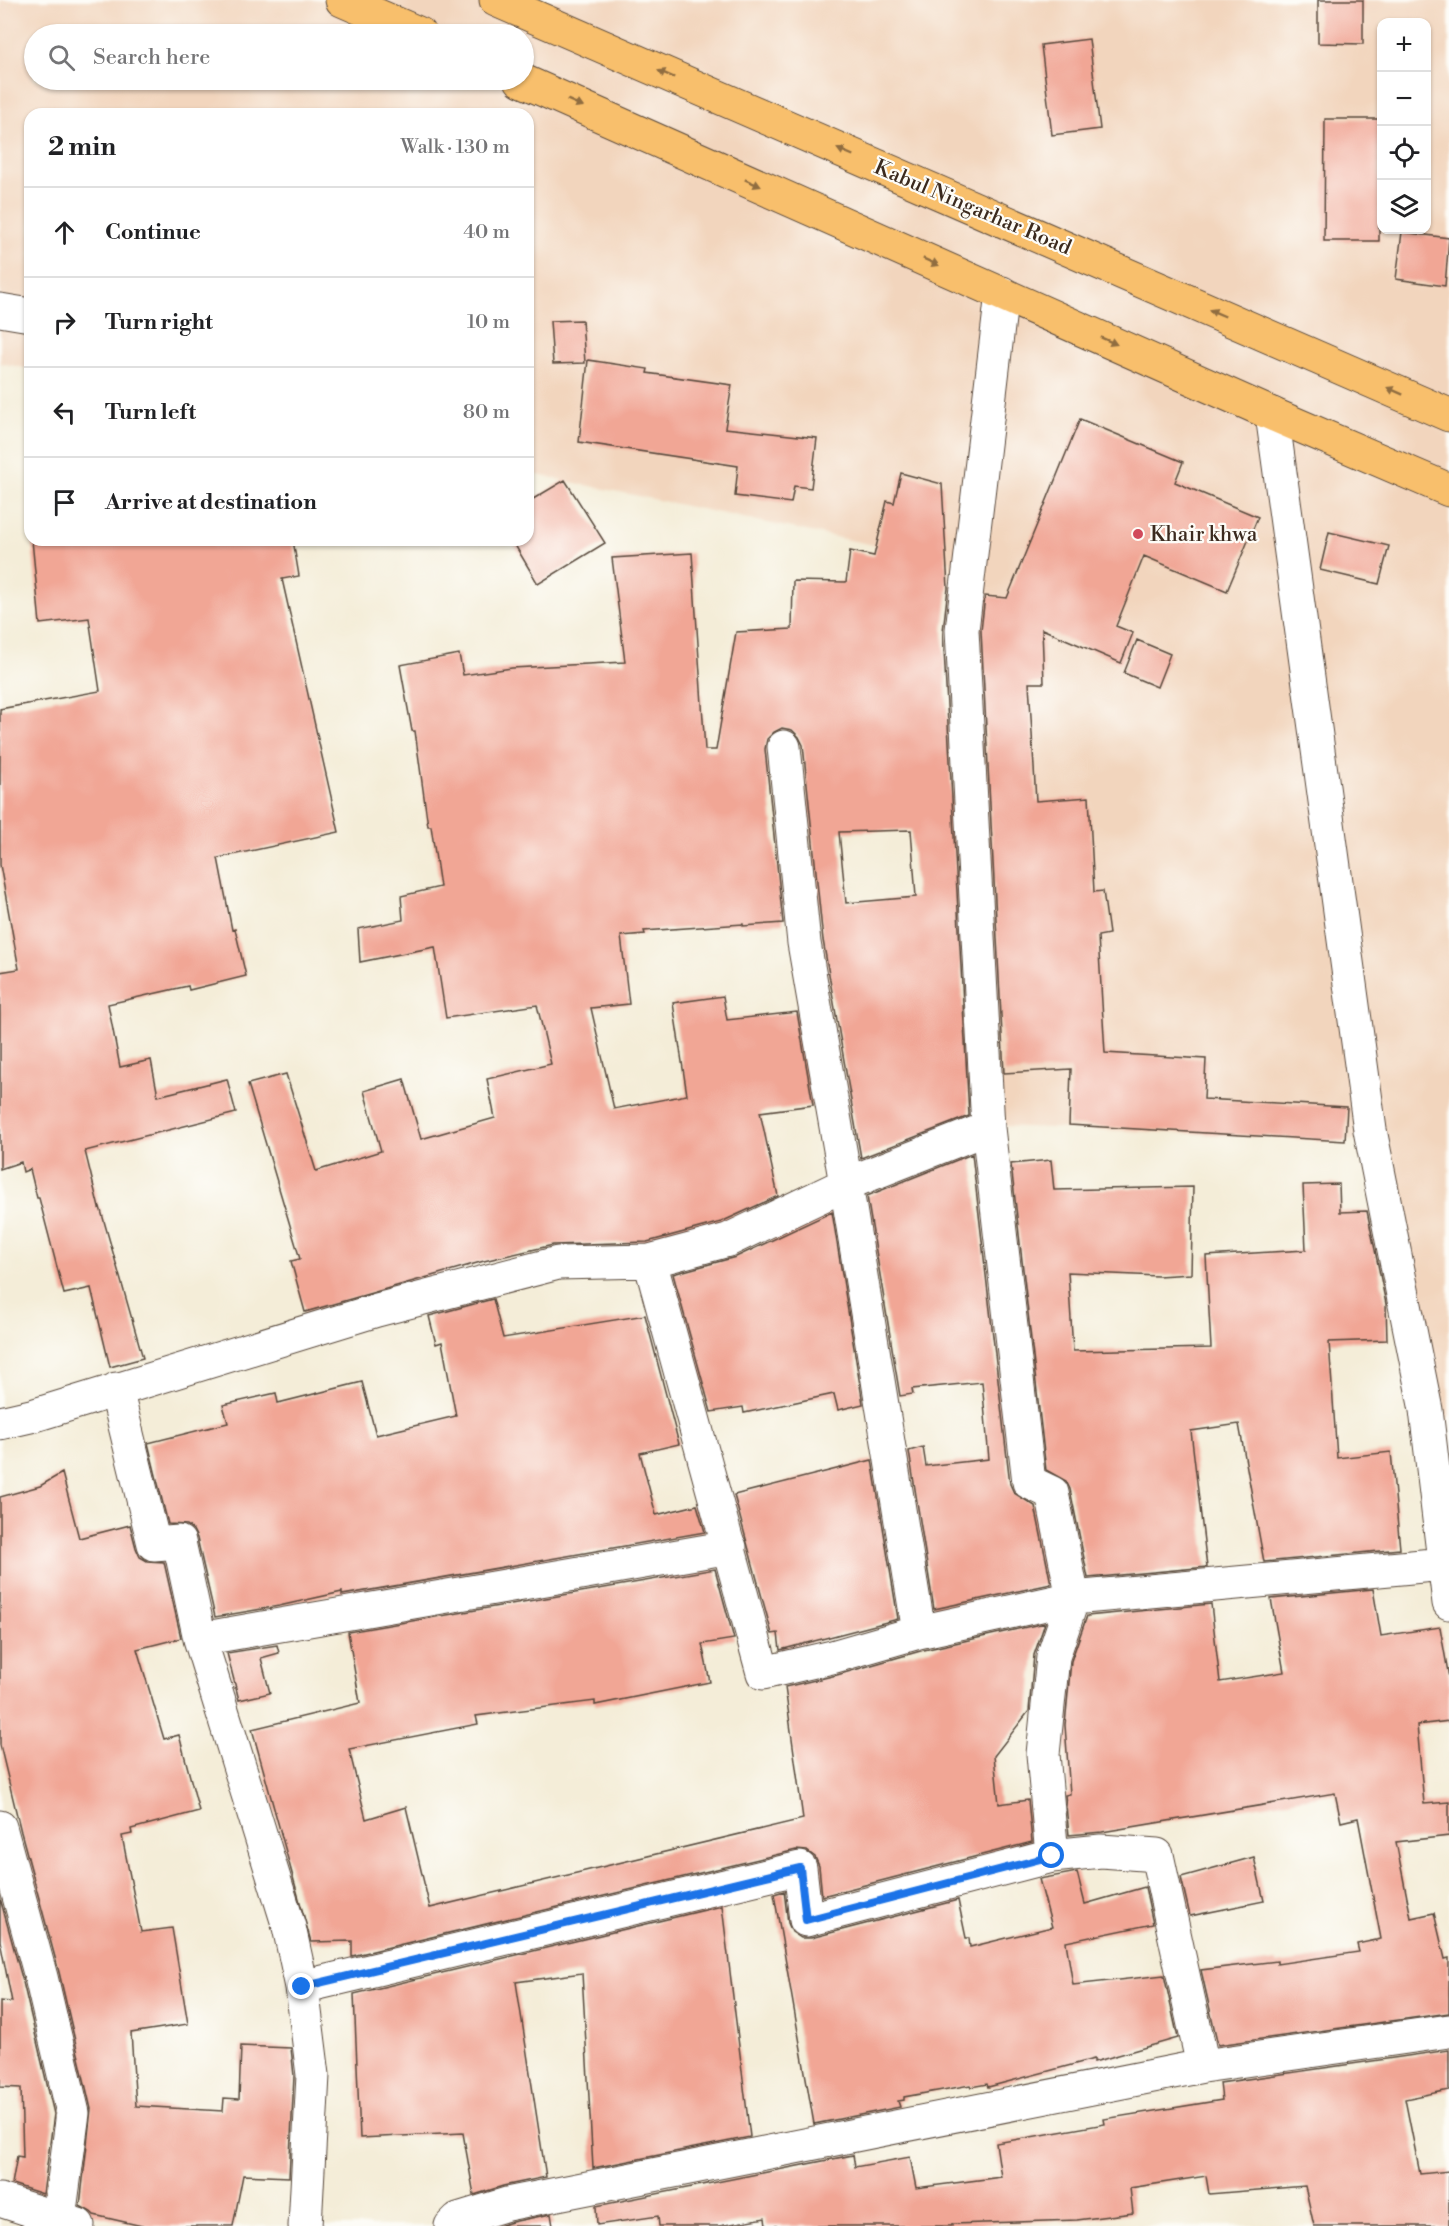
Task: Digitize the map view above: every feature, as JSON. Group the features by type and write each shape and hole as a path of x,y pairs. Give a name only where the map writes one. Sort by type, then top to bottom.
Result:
{"highway":[{"path":"342,0 397,24"},
{"name":"Kabul Ningarhar Road","path":"496,0 1449,415"},
{"path":"534,86 1272,414 1449,490"}],"street":[{"path":"1002,293 962,630 988,1128 1029,1482 1052,1492 1073,1598 1053,1657 1043,1754 1052,1856"},
{"path":"0,310 24,314"},
{"path":"1272,414 1370,1130 1426,1410 1449,1603"},
{"path":"784,747 804,943 919,1632"},
{"path":"0,1423 377,1310 558,1263 650,1261 728,1240 846,1184 988,1128"},
{"path":"650,1261 763,1673 832,1657 919,1632 1073,1598 1444,1564"},
{"path":"116,1389 154,1544 180,1542 201,1639 290,1927 302,1987 313,2075 305,2226"},
{"path":"201,1639 729,1547"},
{"path":"0,1827 73,2113 70,2222 0,2199"},
{"path":"302,1987 800,1868 806,1920 1052,1856 1101,1851 1157,1855 1203,2066"},
{"path":"451,2226 458,2219 507,2204 1203,2066 1449,2031"}],"shaded area":[{"path":"0,0 1449,0 1449,1547 1388,1142 1003,1126 950,561 534,474 534,108 24,108 24,368 0,363"}],"building":[{"path":"1318,0 1363,0 1363,44 1318,43"},
{"path":"1089,39 1100,129 1052,135 1041,45"},
{"path":"1325,119 1377,119 1377,234 1379,234 1379,241 1324,241"},
{"path":"1402,234 1449,238 1445,286 1396,279"},
{"path":"582,320 585,363 553,364 550,321"},
{"path":"588,360 648,369 647,373 732,385 725,428 817,438 811,488 794,486 791,503 735,496 738,466 579,442"},
{"path":"1080,419 1183,462 1175,482 1258,517 1227,591 1144,556 1116,626 1133,633 1121,663 1042,629 1044,683 1029,683 1036,801 1089,797 1094,892 1103,891 1109,934 1098,936 1105,1053 1206,1059 1204,1099 1347,1107 1345,1141 1069,1125 1071,1069 1004,1073 981,631 985,596 1007,598"},
{"path":"901,473 942,484 948,588 943,631 969,1116 861,1158 823,940 803,745 792,730 782,728 767,739 765,749 783,923 644,931 645,934 621,936 629,1004 591,1008 614,1109 687,1095 673,1003 723,996 727,1020 797,1012 813,1105 760,1112 778,1196 721,1222 647,1242 553,1245 484,1261 305,1312 291,1261 300,1259 248,1084 286,1074 316,1171 381,1151 364,1091 404,1079 421,1139 495,1118 487,1079 551,1064 537,1005 446,1018 435,947 360,962 358,929 403,920 401,896 440,887 431,826 428,826 415,731 412,731 400,665 459,654 463,675 512,668 625,662 612,558 692,553 705,750 716,750 736,632 792,629 793,581 846,582 850,551 874,556 887,501 894,503","holes":["911,830 916,897 846,903 839,832"]},
{"path":"565,480 605,543 538,584 516,546 534,546 534,498"},
{"path":"1329,532 1389,546 1379,584 1320,570"},
{"path":"33,546 294,546 299,576 282,579 339,832 218,858 232,930 235,929 246,976 189,990 188,986 108,1004 120,1067 151,1060 158,1096 227,1079 236,1113 85,1151 99,1208 143,1358 110,1367 91,1288 64,1294 30,1169 23,1172 21,1162 0,1169 0,972 19,969 0,865 0,709 100,691 89,618 40,624"},
{"path":"1137,640 1170,654 1157,687 1124,673"},
{"path":"972,1154 1010,1484 1014,1493 1035,1506 1051,1584 934,1609 909,1451 923,1447 926,1466 989,1459 982,1382 912,1389 913,1394 900,1396 867,1196"},
{"path":"1051,1160 1054,1190 1193,1187 1191,1274 1158,1276 1068,1272 1073,1351 1211,1348 1206,1256 1306,1250 1303,1185 1339,1184 1340,1212 1367,1211 1386,1304 1387,1340 1329,1342 1337,1458 1391,1452 1400,1549 1264,1562 1239,1424 1191,1431 1207,1567 1088,1578 1070,1489 1066,1481 1046,1470 1011,1164"},
{"path":"832,1212 863,1404 838,1410 834,1394 744,1413 743,1407 711,1412 673,1274 736,1257"},
{"path":"493,1299 503,1338 645,1315 679,1444 640,1453 656,1515 697,1505 705,1532 342,1595 342,1592 215,1617 197,1538 187,1525 168,1524 148,1443 228,1423 223,1405 276,1393 278,1403 362,1382 376,1435 456,1416 442,1342 436,1344 429,1316"},
{"path":"872,1460 898,1619 780,1650 778,1633 772,1634 734,1495"},
{"path":"62,1473 79,1538 130,1525 140,1557 147,1561 164,1562 181,1638 137,1649 164,1739 179,1735 199,1811 131,1829 132,1834 122,1836 141,1932 172,1928 188,2024 131,2033 136,2106 223,2111 224,2098 239,2099 241,2046 291,2048 294,2076 289,2177 243,2175 233,2226 142,2226 94,2215 80,2206 91,2109 59,1972 0,1745 0,1497 40,1486"},
{"path":"715,1569 734,1639 702,1644 710,1682 595,1705 595,1701 476,1716 478,1724 349,1749 366,1819 406,1807 430,1908 803,1819 785,1687 924,1650 1045,1623 1034,1655 1029,1711 994,1756 999,1804 1028,1800 1032,1842 822,1896 819,1866 815,1857 807,1851 796,1850 352,1956 352,1941 311,1942 252,1729 360,1703 348,1632"},
{"path":"1373,1589 1381,1636 1440,1627 1449,1678 1449,1721 1417,1725 1424,1804 1449,1802 1449,1836 1396,1842 1411,1918 1434,1913 1445,1959 1449,1958 1449,2013 1218,2045 1201,1970 1277,1961 1277,1964 1359,1952 1357,1944 1381,1939 1358,1818 1341,1822 1335,1793 1102,1832 1069,1835 1065,1795 1070,1794 1065,1725 1071,1661 1087,1616 1211,1604 1220,1682 1284,1672 1271,1599"},
{"path":"277,1645 279,1653 261,1658 270,1693 239,1700 227,1653"},
{"path":"1254,1857 1264,1901 1190,1916 1181,1877"},
{"path":"1077,1872 1085,1904 1145,1887 1153,1924 1066,1942 1073,1985 1164,1975 1178,2038 1094,2062 1094,2059 988,2087 987,2084 971,2087 970,2085 904,2097 904,2100 898,2101 900,2107 814,2124 774,1894 784,1891 788,1923 792,1932 801,1938 811,1938 958,1900 970,1947 1052,1927 1039,1879"},
{"path":"0,1898 23,1982 54,2114 43,2194 12,2184 17,2156 23,2157 21,2088 0,2087 0,2001 12,2002 0,1941"},
{"path":"722,1906 750,2137 593,2168 582,1973 516,1982 546,2177 474,2195 463,2133 360,2138 354,1994"},
{"path":"1449,2050 1449,2090 1405,2099 1420,2174 1449,2171 1449,2226 1314,2226 1305,2186 1209,2194 1206,2176 1130,2188 1133,2213 1077,2220 952,2224 952,2226 766,2226 765,2218 719,2226 659,2226 658,2216 597,2225 596,2206 853,2155 855,2167 910,2157 916,2188 1001,2177 996,2143 1105,2124 1104,2119 1222,2100 1220,2083"},
{"path":"551,2214 553,2226 499,2226 512,2222"}],"place":[{"name":"Khair khwa","path":"1138,534"}],"route":[{"path":"302,1987 800,1868 806,1920 1052,1856"}]}
